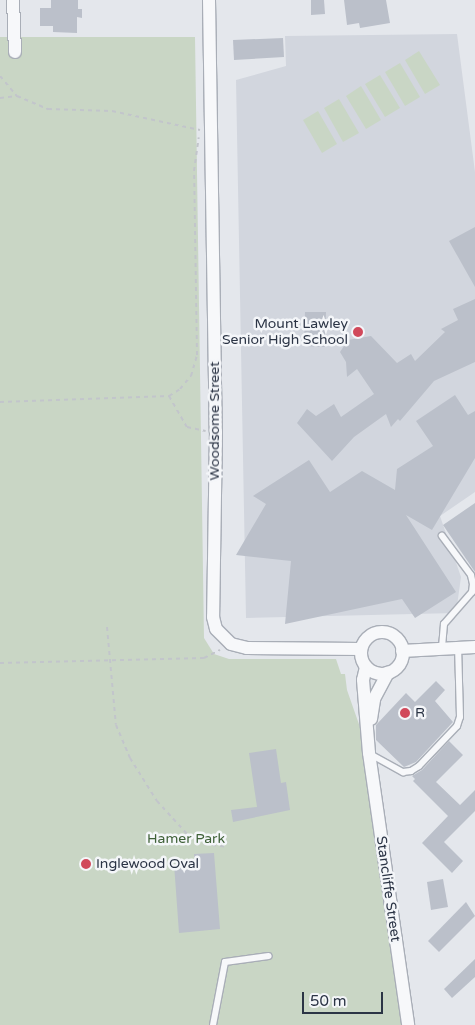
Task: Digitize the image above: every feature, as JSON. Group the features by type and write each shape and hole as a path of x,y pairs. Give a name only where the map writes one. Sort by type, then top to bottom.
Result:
{"street":[{"path":"13,0 15,52"},
{"name":"Woodsome Street","path":"209,0 216,432 213,617 216,629 231,644"},
{"path":"231,644 247,648 361,649 368,638 379,632 392,635 402,651 442,647 475,647"},
{"name":"Stancliffe Street","path":"361,649 366,667 363,680 369,754 408,1025"},
{"name":"Stancliffe Street","path":"369,754 374,699 388,673 400,663 402,651"},
{"path":"366,667 374,672 388,673"}],"lane":[{"path":"442,536 471,575 474,584 466,600 444,624 442,647"},
{"path":"369,754 403,772 411,771 419,766 457,726 460,717 458,647"},
{"path":"213,1025 225,962 269,956"}],"path":[{"path":"0,76 17,96 48,109 112,111 200,129 194,170 197,355 191,376 180,389 169,396 0,402"},
{"path":"0,98 17,96"},
{"path":"169,396 187,427 195,431 216,432"},
{"path":"107,627 116,725 130,758 158,801 189,836 204,844 227,847"},
{"path":"0,663 204,658 231,644"}],"shaded area":[{"name":"Mount Lawley Senior High School","path":"457,34 475,172 475,492 440,516 461,577 456,613 246,618 236,80 286,66 285,36"}],"green space":[{"name":"Hamer Park","path":"0,37 195,37 204,638 214,654 229,659 336,659 341,674 345,674 347,690 369,753 406,1025 0,1025"},
{"path":"419,51 440,85 425,94 405,60"},
{"path":"400,63 420,97 405,106 385,72"},
{"path":"380,75 400,108 385,117 365,84"},
{"path":"361,86 381,120 366,129 346,96"},
{"path":"339,99 359,133 343,142 324,108"},
{"path":"318,111 337,144 322,153 303,120"}],"building":[{"path":"51,0 78,0 78,9 82,9 82,18 77,17 77,33 53,32 53,26 40,26 40,8 51,8"},
{"path":"311,0 324,0 325,14 311,15"},
{"path":"344,0 386,0 390,23 360,28 359,23 347,25"},
{"path":"283,38 284,57 234,60 233,40"},
{"path":"475,227 475,287 449,241"},
{"path":"475,299 475,362 434,381 400,421 398,419 391,427 386,414 354,437 332,461 297,423 307,409 316,416 334,404 341,417 374,394 357,369 347,377 346,362 340,352 348,340 371,336 397,363 411,354 415,361 445,332 441,329 458,320 453,309"},
{"path":"305,312 326,312 325,347 304,346"},
{"path":"455,395 468,415 475,411 475,458 432,530 406,515 456,592 415,618 402,599 285,624 291,561 236,555 266,504 253,496 309,460 330,492 362,471 395,490 397,469 433,446 416,421"},
{"path":"475,503 475,572 443,525"},
{"path":"436,681 445,690 435,701 453,722 416,762 404,767 376,740 376,725 406,693 415,702"},
{"path":"449,741 463,755 436,782 460,805 475,790 475,811 444,842 463,861 452,873 422,843 448,816 413,781 415,779 412,776 422,770"},
{"path":"276,749 281,783 286,782 290,810 233,822 231,810 257,807 249,753"},
{"path":"214,853 220,929 179,933 174,864 195,863 194,854"},
{"path":"443,879 448,907 431,910 427,882"},
{"path":"466,902 475,916 439,952 428,941"},
{"path":"475,959 475,977 452,998 444,989"}],"place":[{"name":"Mount Lawley Senior High School","path":"358,332"},
{"name":"R","path":"405,713"},
{"name":"Inglewood Oval","path":"86,864"}]}
